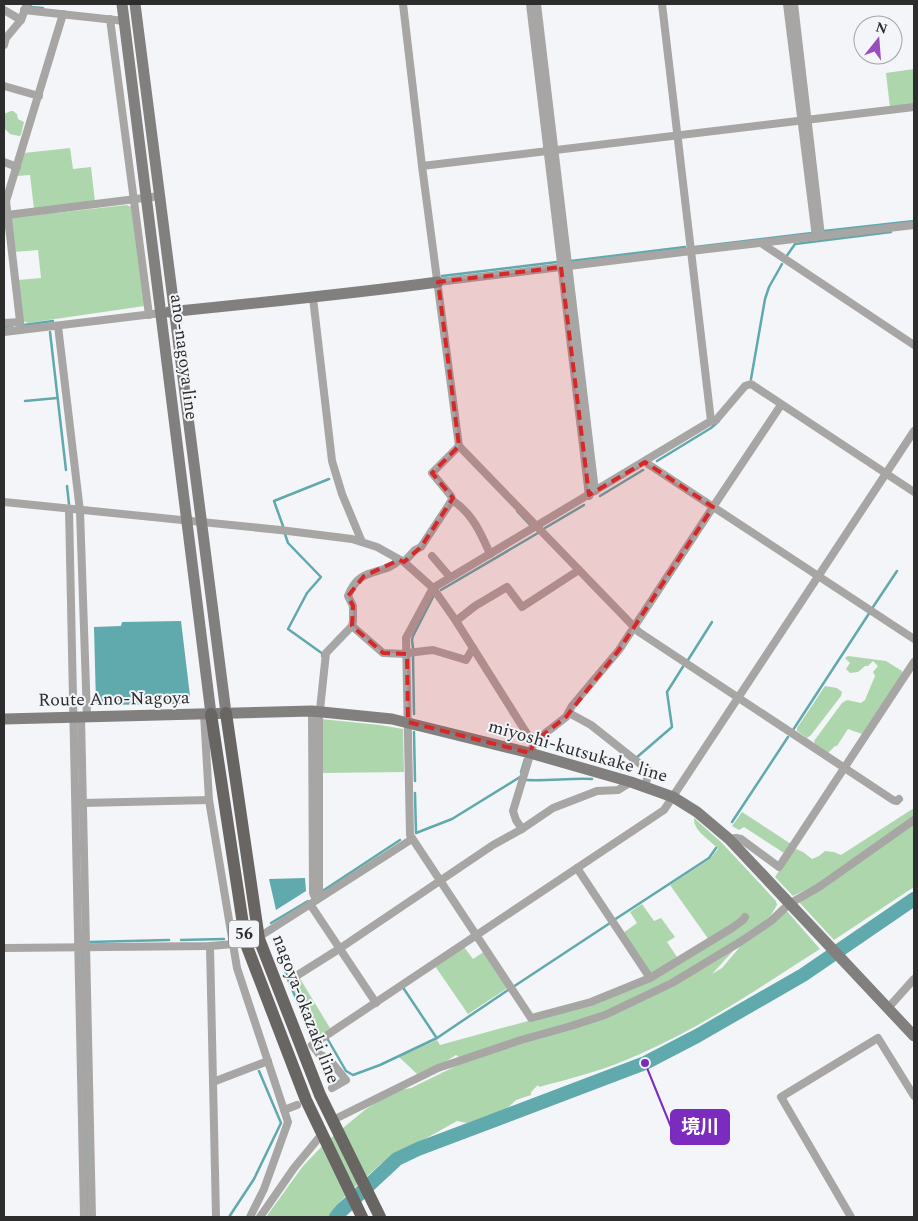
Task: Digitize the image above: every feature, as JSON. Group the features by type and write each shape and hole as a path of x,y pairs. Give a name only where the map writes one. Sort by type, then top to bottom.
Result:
{"main road":[{"name":"ano-nagoya line","path":"122,4 140,198 161,313 208,714"},
{"name":"ano-nagoya line","path":"135,4 226,713"},
{"path":"161,313 247,303 313,298 438,282"},
{"name":"miyoshi-kutsukake line","path":"226,713 316,711 408,722 532,748 673,797 697,812 729,839 914,1036"},
{"name":"Route Ano-Nagoya","path":"4,719 226,713"},
{"name":"nagoya-okazaki line","path":"226,713 259,937 320,1095 380,1217"},
{"name":"nagoya-okazaki line","path":"208,714 246,943 306,1100 362,1217"}],"street":[{"path":"403,4 422,166 459,446 639,632 894,800 897,801 899,799"},
{"path":"530,4 551,150"},
{"path":"537,4 551,150 592,494"},
{"path":"662,4 711,421"},
{"path":"787,4 804,120 818,237"},
{"path":"794,4 804,120"},
{"path":"5,40 21,20 26,7 64,14 124,21"},
{"path":"4,10 21,20"},
{"path":"21,326 6,215 6,201 64,14"},
{"path":"110,19 140,198 149,315"},
{"path":"4,86 39,96"},
{"path":"422,166 914,107"},
{"path":"4,162 17,167"},
{"path":"6,215 160,196"},
{"path":"438,282 914,225"},
{"path":"761,243 914,345"},
{"path":"313,298 332,462 342,494 362,542"},
{"path":"4,323 21,326 58,326 161,313"},
{"path":"4,332 21,326"},
{"path":"58,326 80,510 84,1217"},
{"path":"745,917 724,934 650,978 591,1002 532,1018 410,835 406,638 433,588 711,421 716,420 745,386 750,384 914,492"},
{"path":"522,829 513,811 532,748 566,717 572,706 619,650 781,405"},
{"path":"332,1088 346,1080 330,1059 319,1054 312,1045 664,810 914,431"},
{"path":"459,446 432,473 451,496 452,500 467,512 481,534 490,554"},
{"path":"645,462 914,639"},
{"path":"376,1003 339,949 314,893 316,711 326,653 352,626 354,606 348,596 351,588 364,576 394,565 421,547 452,500"},
{"path":"4,502 280,530 362,542 378,547 401,561 433,588 456,620 529,737 532,748"},
{"path":"69,509 83,803 82,947 92,1217"},
{"path":"432,556 450,577"},
{"path":"456,620 506,587 522,607 579,570"},
{"path":"352,626 383,653 407,654 433,650 466,660 473,648"},
{"path":"729,839 741,839 779,867 914,662"},
{"path":"569,713 591,725 649,771 645,787"},
{"path":"208,714 209,800 232,944 237,968 288,1122 264,1190 250,1217"},
{"path":"293,978 493,845 522,829 553,808 596,791 618,790 631,782"},
{"path":"83,803 209,800"},
{"path":"336,1126 380,1096 438,1068 520,1040 572,1026 620,1008 672,983 721,955 771,921 789,904 819,886 914,820"},
{"path":"4,948 210,946 246,943 259,937 412,839"},
{"path":"577,868 650,978"},
{"path":"210,946 216,1217"},
{"path":"885,1006 914,979"},
{"path":"851,1217 781,1097 878,1038 914,1096"},
{"path":"213,1082 268,1062"},
{"path":"284,1110 297,1105"},
{"path":"260,1217 294,1168 324,1138"}],"highlighted area":[{"path":"561,267 589,495 645,462 713,507 619,650 566,717 534,742 530,753 408,722 407,654 383,653 352,626 353,606 348,596 364,576 399,560 404,562 421,547 453,498 432,473 459,446 438,282"}],"green space":[{"path":"914,69 914,105 890,108 886,73"},
{"path":"11,111 17,114 18,119 24,122 21,135 19,136 10,134 4,128 4,114"},
{"path":"70,148 73,169 91,167 95,202 34,209 30,175 16,176 24,153"},
{"path":"127,205 131,207 144,306 28,323 23,321 18,280 41,278 38,250 14,252 10,218"},
{"path":"848,656 886,661 903,673 862,734 848,729 837,746 828,753 815,744 814,741 842,703 847,700 861,703 865,700 875,676 873,672 878,666 873,661 858,672 850,673 846,669 850,663 845,658"},
{"path":"825,686 837,688 842,692 841,696 807,738 797,731 797,728"},
{"path":"321,719 403,729 404,772 321,773"},
{"path":"914,808 914,818 820,883 793,896 775,877 794,848 812,859 825,851 841,855"},
{"path":"742,812 791,844 784,853 744,827 739,830 732,826"},
{"path":"694,818 722,843 776,901 777,905 762,925 695,968 617,1008 460,1058 456,1055 442,1064 417,1074 399,1057 437,1040 440,1045 590,1004 615,995 709,940 670,885 710,859 718,849 699,831 694,823"},
{"path":"914,823 914,887 834,940 799,902"},
{"path":"642,904 654,921 661,918 675,937 667,942 679,960 650,974 623,933 637,923 630,912"},
{"path":"786,910 820,949 710,1018 664,1043 616,1064 552,1084 539,1087 538,1085 531,1092 531,1095 516,1100 503,1112 467,1123 457,1121 382,1163 347,1194 328,1217 266,1217 303,1166 326,1142 366,1109 394,1091 411,1088 462,1063 661,992 734,950 712,974 722,968 744,942"},
{"path":"464,947 473,959 485,951 509,987 468,1014 435,966"},
{"path":"299,977 330,1028 316,1038 291,982"}],"water":[{"path":"181,621 190,696 184,704 96,704 94,627 121,626 122,622"},
{"path":"305,878 306,891 276,910 269,879"}],"waterway":[{"path":"31,4 30,7 43,8"},
{"path":"824,231 914,221"},
{"path":"786,257 795,244 891,232"},
{"path":"695,247 812,233"},
{"path":"571,261 685,247"},
{"path":"442,276 557,262"},
{"path":"751,379 765,299 769,287 782,264"},
{"path":"24,325 53,321"},
{"path":"4,327 12,326"},
{"path":"50,332 66,470"},
{"path":"25,401 57,398"},
{"path":"657,461 711,428 719,421"},
{"path":"600,496 643,470"},
{"path":"283,526 274,501 329,479"},
{"path":"67,486 69,504"},
{"path":"545,528 584,505"},
{"path":"517,511 532,527"},
{"path":"441,590 538,533"},
{"path":"285,534 288,543 321,577 307,593 288,629 323,654 322,656"},
{"path":"873,607 897,571"},
{"path":"413,648 413,636 434,595"},
{"path":"793,730 870,612"},
{"path":"688,660 712,622"},
{"path":"413,656 414,714"},
{"path":"636,758 672,727 667,692 684,665"},
{"path":"414,732 415,781"},
{"path":"732,822 788,737"},
{"path":"521,772 525,759"},
{"path":"621,770 633,762"},
{"path":"415,793 416,833 452,819 520,777"},
{"path":"527,780 592,779"},
{"path":"324,890 400,840"},
{"path":"614,920 709,858 716,848"},
{"path":"336,1217 397,1159 418,1149 645,1063 697,1036 803,975 914,899"},
{"path":"271,923 308,901"},
{"path":"513,987 610,923"},
{"path":"274,938 289,982 313,1038"},
{"path":"181,940 224,939"},
{"path":"89,942 169,940"},
{"path":"82,952 88,1217"},
{"path":"404,989 436,1037"},
{"path":"326,1039 346,1071 353,1075 380,1065 437,1038 508,990"},
{"path":"229,1217 254,1179 281,1123 259,1071"}],"place":[{"name":"境川","path":"645,1063"}]}
